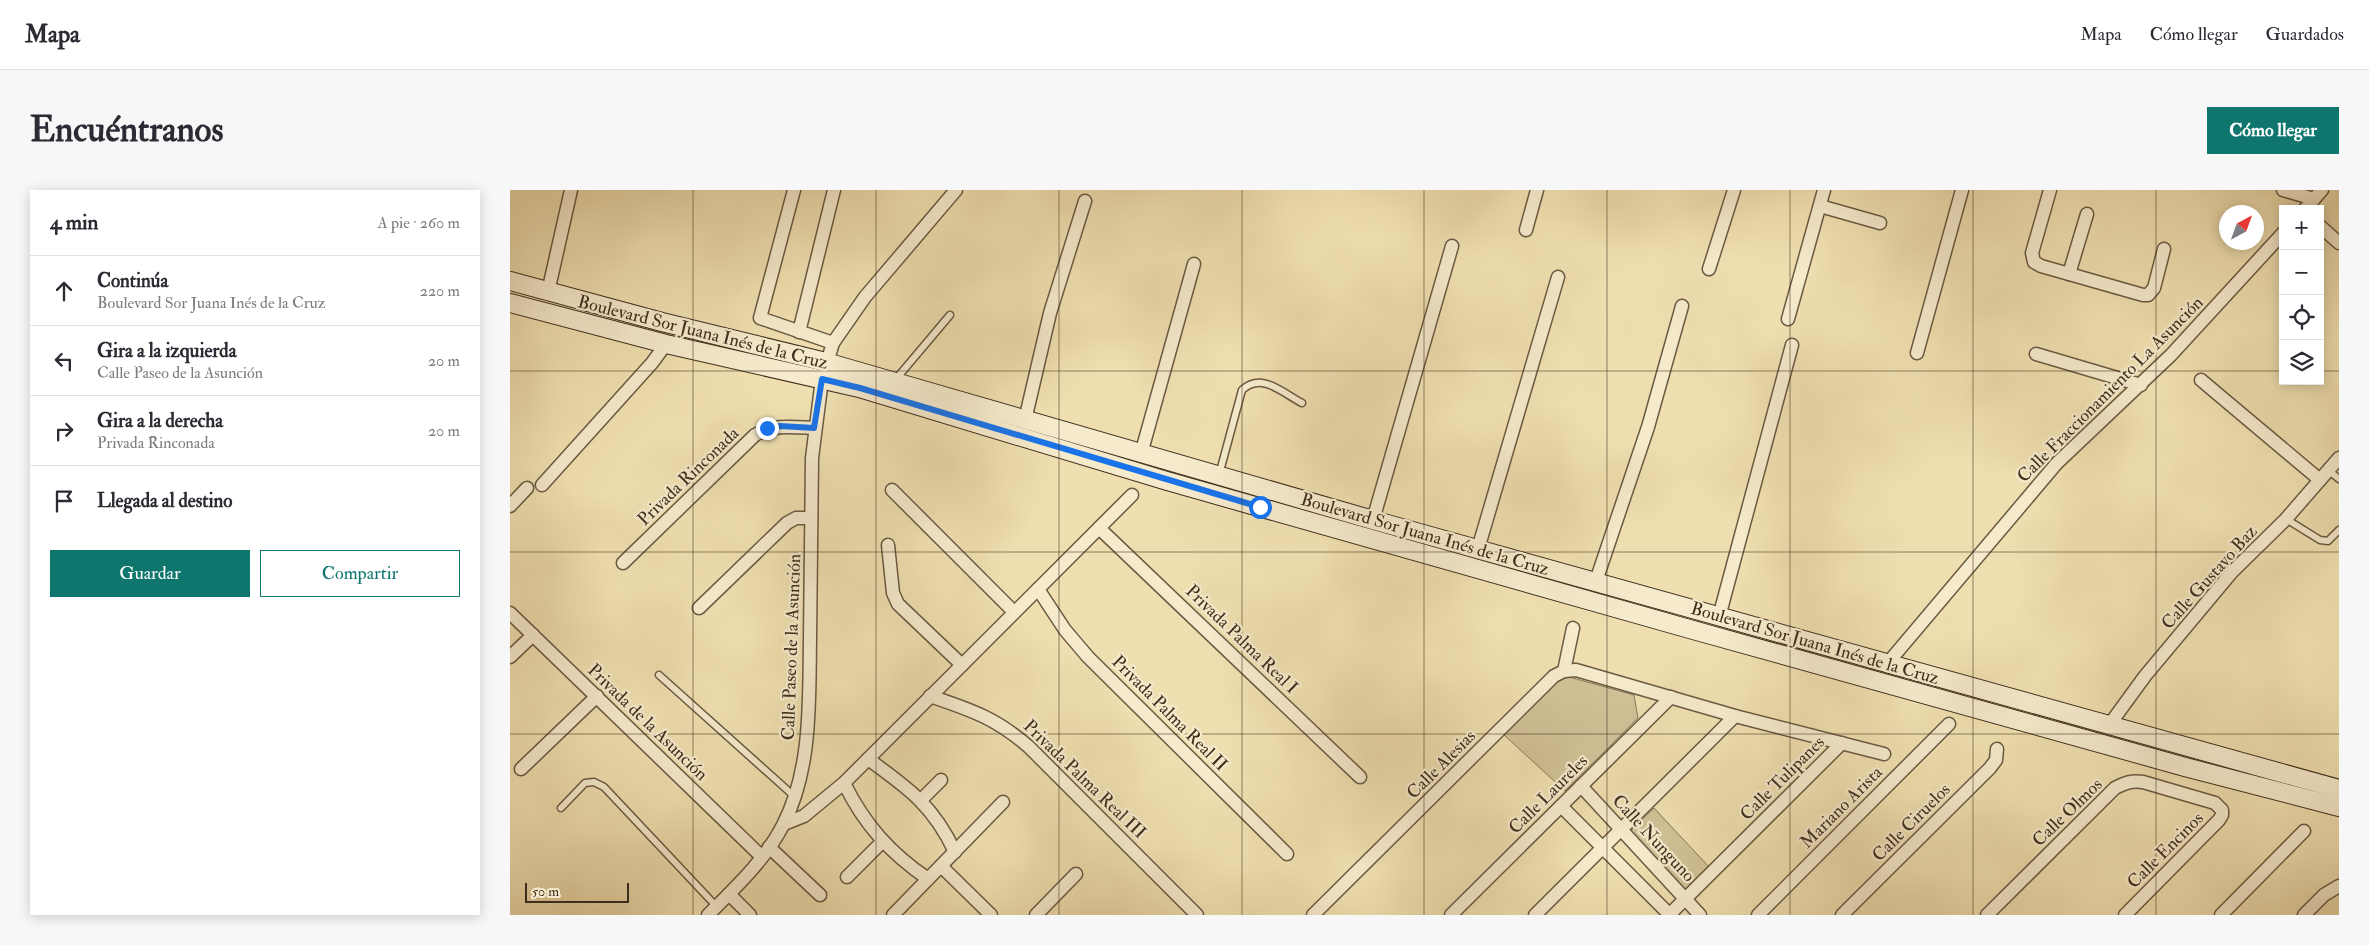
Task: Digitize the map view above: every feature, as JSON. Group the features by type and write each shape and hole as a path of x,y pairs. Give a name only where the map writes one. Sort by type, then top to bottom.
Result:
{"main road":[{"name":"Boulevard Sor Juana Inés de la Cruz","path":"510,281 824,371 860,388 1176,483 2175,764 2339,807"},
{"name":"Boulevard Sor Juana Inés de la Cruz","path":"510,303 666,344 894,382 1373,520 2339,788"}],"street":[{"path":"548,292 571,190"},
{"path":"794,190 760,315 764,321 832,343"},
{"path":"799,332 834,190"},
{"name":"Calle Paseo de la Asunción","path":"712,911 765,852 784,824 794,796 805,754 809,710 814,428 824,371 832,343 865,297 956,190"},
{"path":"1526,230 1537,190"},
{"path":"1710,269 1734,190"},
{"path":"1788,320 1824,190"},
{"path":"1917,353 1962,190"},
{"path":"2050,190 2032,258 2034,262 2041,266 2143,296 2148,295 2154,288 2164,249"},
{"path":"2283,190 2318,194"},
{"path":"2308,205 2318,194"},
{"path":"1024,420 1050,313 1085,201"},
{"path":"1820,206 1880,222"},
{"path":"2069,274 2087,214"},
{"path":"2324,230 2339,243"},
{"name":"Calle Fraccionamiento La Asunción","path":"1887,664 2057,463 2172,355 2279,237"},
{"path":"1373,520 1452,246"},
{"path":"1141,454 1194,264"},
{"path":"1478,549 1558,277"},
{"path":"1596,581 1648,427 1682,306"},
{"path":"542,485 652,364 666,344"},
{"path":"1719,617 1792,345"},
{"path":"2036,354 2141,385"},
{"path":"2201,380 2320,480"},
{"name":"Privada Rinconada","path":"623,564 755,435 767,428 780,426 814,428"},
{"name":"Calle Gustavo Baz","path":"2110,724 2145,676 2232,572 2286,519 2339,458"},
{"path":"510,506 527,488"},
{"path":"892,490 1014,612"},
{"path":"784,824 804,816 844,783 1132,495"},
{"path":"699,608 786,523 796,518 811,518"},
{"name":"Privada Palma Real I","path":"1099,528 1360,777"},
{"path":"888,545 893,593 898,604 962,665"},
{"name":"Privada Palma Real II","path":"1038,589 1065,630 1088,657 1286,854"},
{"name":"Privada de la Asunción","path":"510,613 596,696 765,852 820,894"},
{"path":"1564,670 1573,628"},
{"path":"510,657 533,635"},
{"name":"Calle Tulipanes","path":"1564,670 1576,670 1735,716 1842,743"},
{"name":"Calle Alesias","path":"1313,915 1554,676 1564,670"},
{"path":"521,769 596,696"},
{"name":"Privada Palma Real III","path":"930,696 992,719 1011,731 1029,746 1197,915"},
{"name":"Calle Laureles","path":"1451,915 1671,697"},
{"path":"1535,915 1735,716"},
{"name":"Mariano Arista","path":"1758,915 1949,724"},
{"path":"1842,743 1884,754"},
{"name":"Calle Tulipanes","path":"1669,915 1842,743"},
{"name":"Calle Ciruelos","path":"1842,915 1990,768 1996,760 1998,749"},
{"path":"868,758 921,800 942,827 955,852"},
{"path":"921,800 941,780"},
{"name":"Calle Olmos","path":"1987,915 2115,788 2125,783 2134,780 2143,782 2215,803 2219,806"},
{"path":"844,783 854,804 882,842 904,862 928,879"},
{"name":"Calle Nunguno","path":"1581,786 1700,915"},
{"path":"893,915 1003,802"},
{"path":"1561,806 1607,843 1669,915"},
{"name":"Calle Encinos","path":"2125,915 2219,820 2222,815 2219,806"},
{"path":"2221,915 2304,831"},
{"path":"846,877 882,842"},
{"path":"941,866 990,915"},
{"path":"1036,915 1076,874"},
{"path":"2304,915 2324,895 2339,886"},
{"path":"729,894 750,915"}],"lane":[{"path":"894,382 950,315"},
{"path":"1219,476 1242,390 1246,386 1250,383 1261,381 1302,403"},
{"path":"2328,470 2339,479"},
{"path":"2286,519 2320,540 2328,541 2339,530"},
{"path":"659,675 794,796"},
{"path":"561,808 585,783 594,782 604,787 712,911"}],"shaded area":[{"path":"1562,675 1634,695 1638,718 1565,791 1503,734"},
{"path":"1654,808 1711,869 1685,893 1628,833"}],"route":[{"path":"767,428 780,426 814,428 822,379 860,388 1150,476 1260,507"}]}
